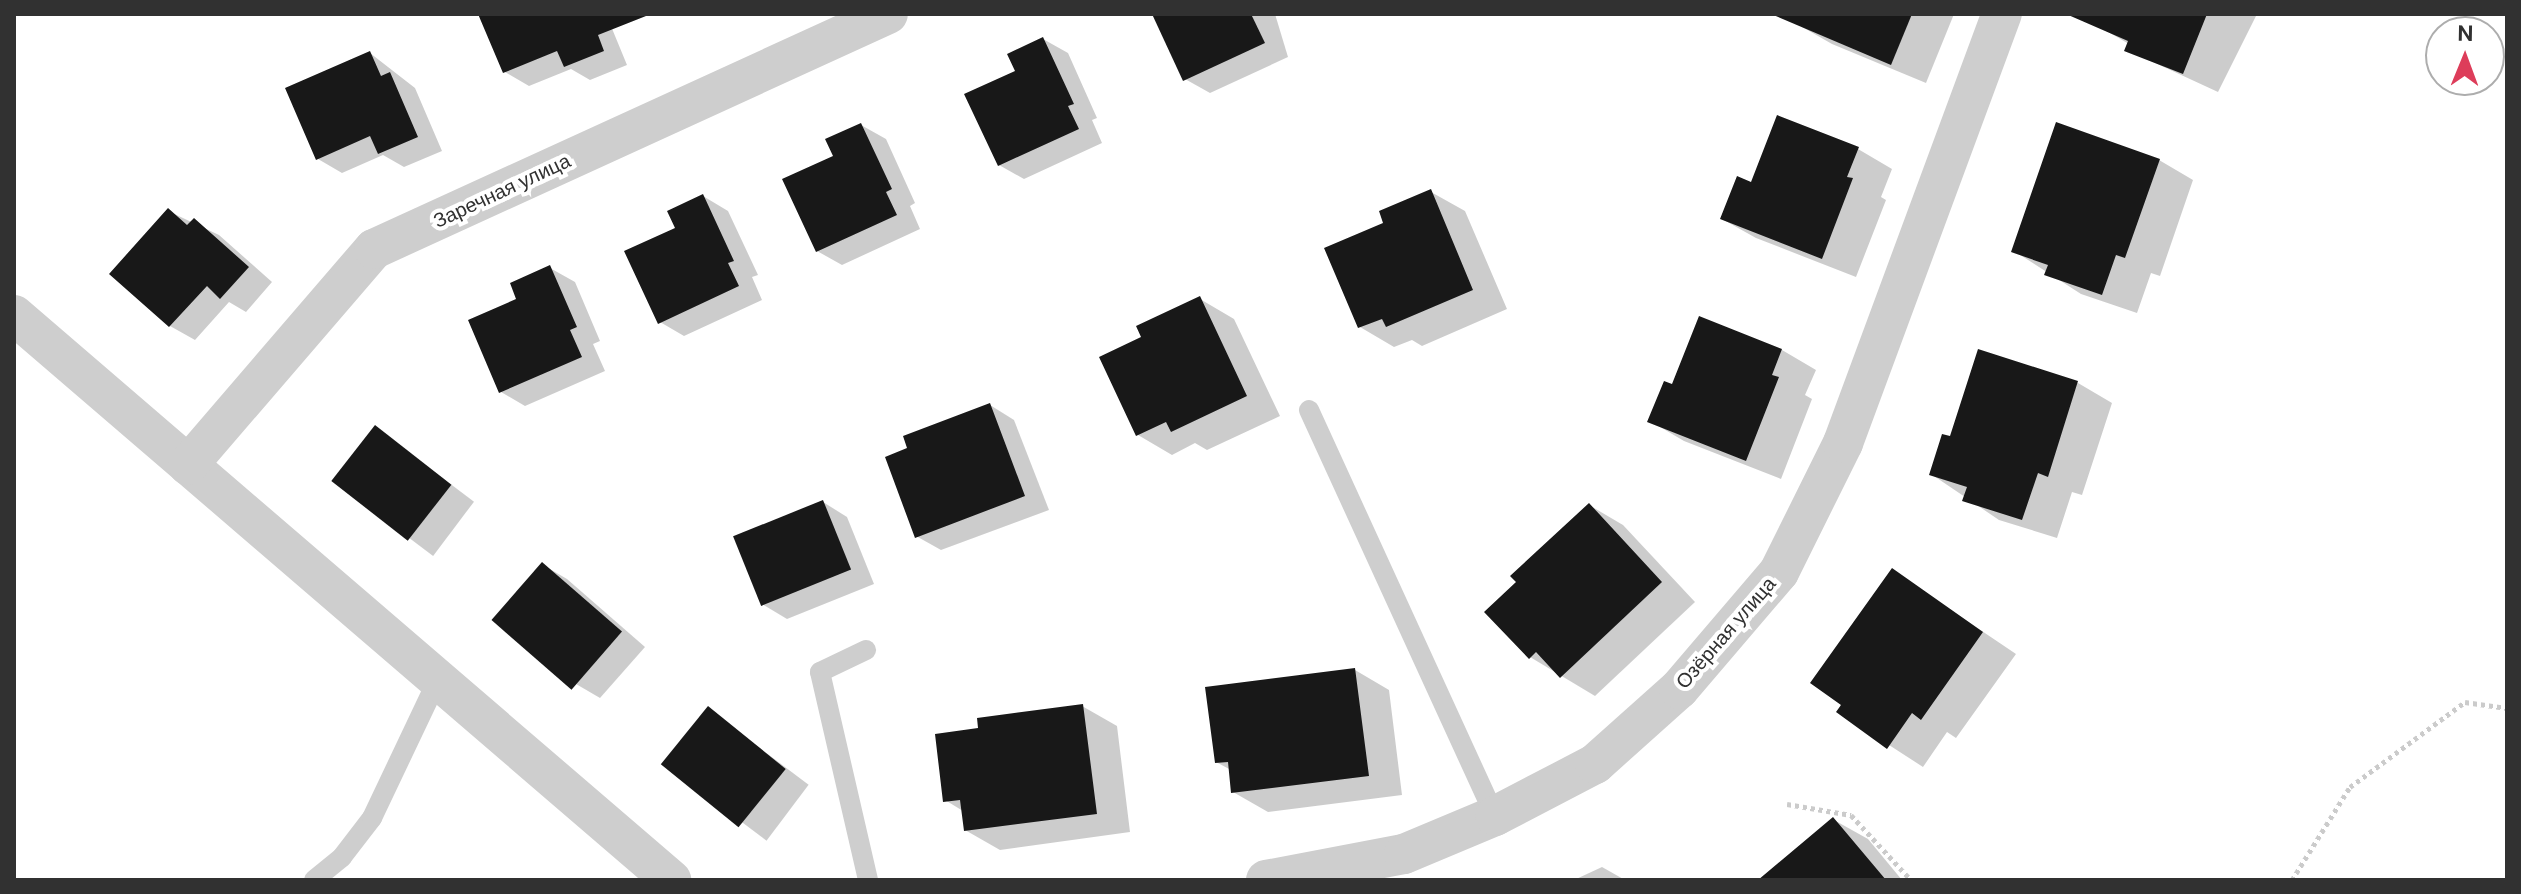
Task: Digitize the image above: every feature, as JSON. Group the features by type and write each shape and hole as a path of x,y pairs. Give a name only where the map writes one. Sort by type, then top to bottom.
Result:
{"street":[{"name":"Заречная улица","path":"188,465 374,249 888,14"},
{"name":"Озёрная улица","path":"1266,880 1404,854 1495,816 1595,764 1679,689 1779,572 1843,443 2002,14"},
{"path":"14,315 671,880"}],"lane":[{"path":"1309,410 1495,816"},
{"path":"866,650 820,672 868,880"},
{"path":"314,880 342,857 372,818 438,679"}],"path":[{"path":"2292,880 2350,787 2465,702 2507,708"},
{"path":"1787,804 1851,815 1911,880"}],"building":[{"path":"478,14 646,16 598,35 604,51 564,67 557,51 503,73"},
{"path":"1152,14 1251,14 1265,43 1183,81"},
{"path":"1771,14 1912,14 1891,65"},
{"path":"2066,14 2207,14 2183,74 2124,51 2128,41"},
{"path":"1043,37 1074,104 1068,106 1079,129 998,166 964,94 1015,71 1007,54"},
{"path":"370,51 381,76 390,72 418,137 378,154 370,136 316,160 285,88"},
{"path":"1777,115 1859,147 1847,177 1853,178 1822,259 1720,219 1737,176 1751,182"},
{"path":"2056,122 2160,159 2125,258 2116,255 2102,295 2044,275 2048,265 2011,252"},
{"path":"861,123 892,189 886,192 897,215 816,252 782,179 833,156 825,139"},
{"path":"1431,189 1473,290 1386,327 1382,319 1358,328 1324,248 1383,223 1379,211"},
{"path":"703,194 734,261 728,263 739,286 658,324 624,251 675,228 667,211"},
{"path":"168,208 187,225 194,218 249,267 220,299 207,286 169,327 109,274"},
{"path":"550,265 577,327 570,330 582,357 499,393 468,320 516,299 510,283"},
{"path":"1200,296 1247,396 1171,432 1166,422 1136,436 1099,357 1141,337 1136,326"},
{"path":"1699,316 1782,349 1772,375 1779,377 1746,461 1647,422 1664,381 1672,384"},
{"path":"1978,349 2078,381 2048,477 2038,473 2022,520 1962,501 1967,487 1929,475 1942,434 1950,436"},
{"path":"990,403 1025,496 915,538 885,457 907,448 903,436"},
{"path":"375,425 451,485 408,541 331,481"},
{"path":"823,500 851,570 761,606 733,536"},
{"path":"1589,503 1662,582 1560,678 1536,652 1529,659 1484,612 1516,582 1510,576"},
{"path":"542,562 622,632 571,690 491,620"},
{"path":"1892,568 1983,632 1921,720 1912,713 1887,749 1836,712 1841,705 1810,683"},
{"path":"1355,668 1369,776 1231,793 1228,762 1215,763 1205,687"},
{"path":"1083,704 1097,814 964,831 960,800 943,802 935,734 978,728 977,718"},
{"path":"708,706 786,769 739,827 661,764"},
{"path":"1833,817 1886,880 1758,880 1814,833"}]}
